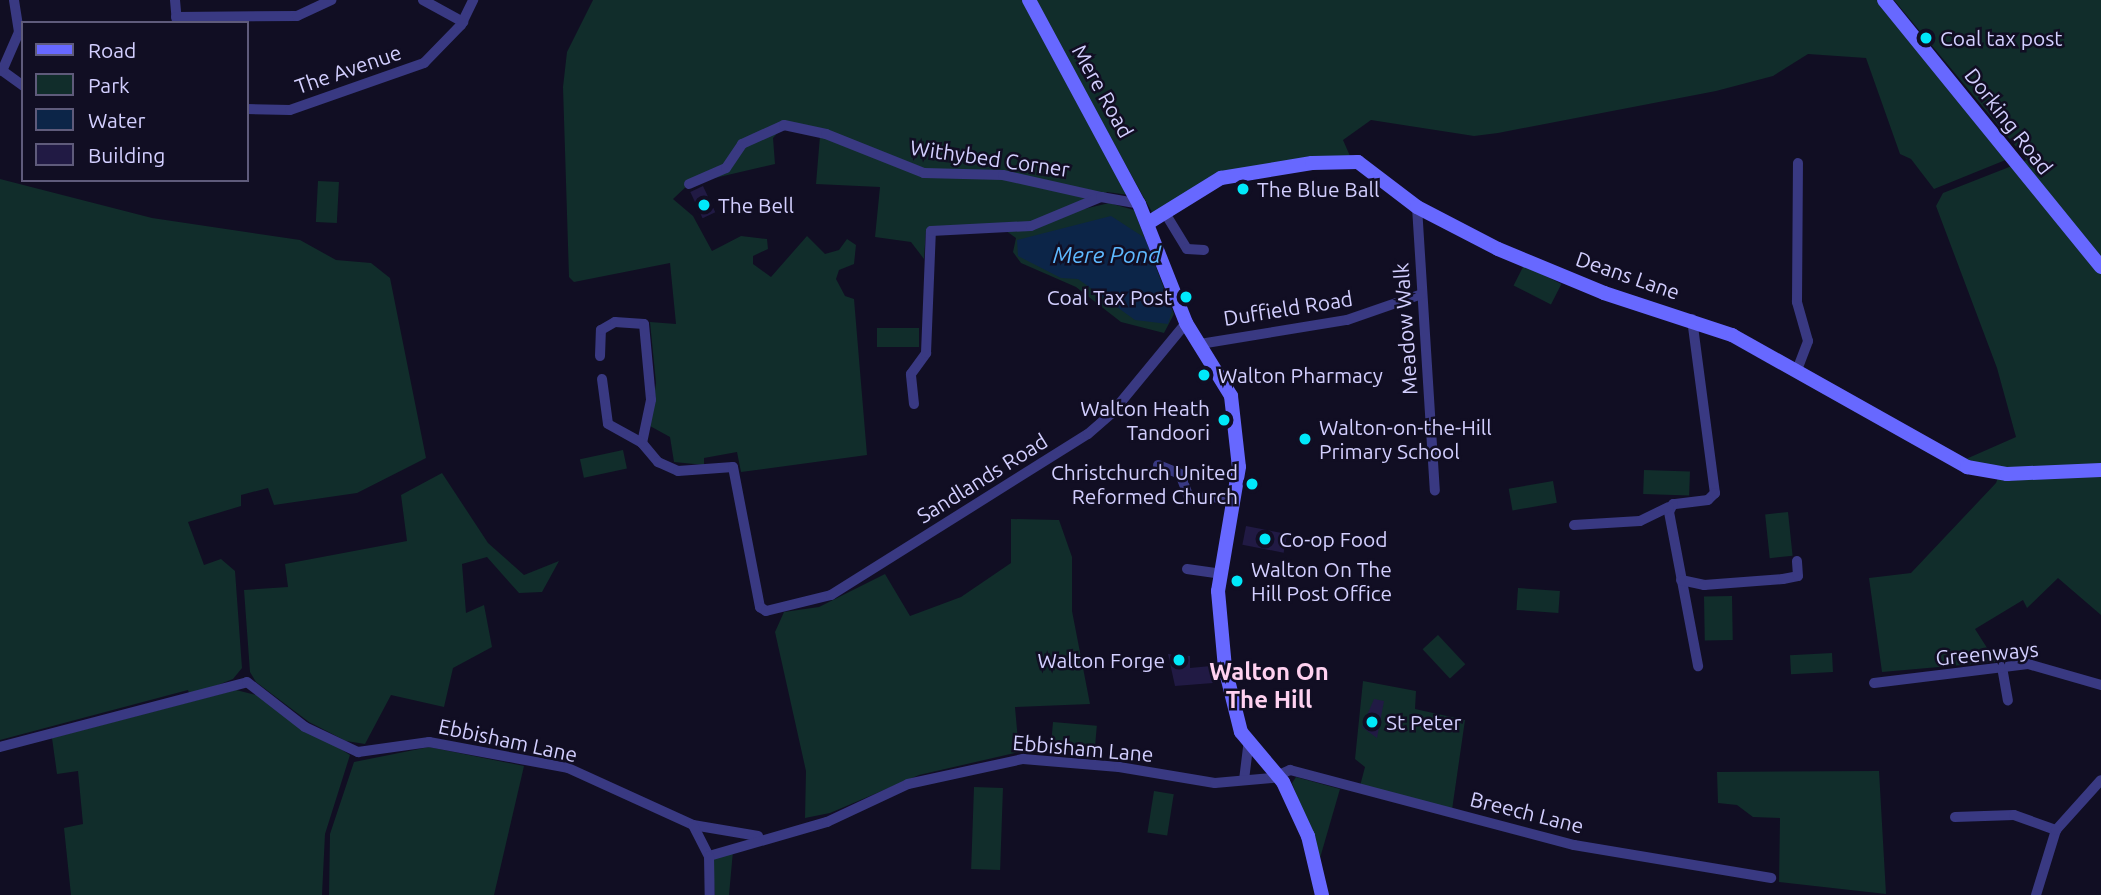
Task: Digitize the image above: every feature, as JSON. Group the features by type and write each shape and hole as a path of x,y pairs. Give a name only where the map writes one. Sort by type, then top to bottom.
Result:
{"main road":[{"name":"Mere Road","path":"1029,0 1139,204 1186,323 1223,376 1233,404 1239,452 1221,573 1218,627 1248,745"},
{"name":"Dorking Road","path":"1884,0 2101,267"},
{"name":"Deans Lane","path":"1148,223 1221,178 1347,161 1368,168 1417,208 1522,260 1604,293 1692,319 1797,370 1967,467 2007,474 2101,470"},
{"path":"1248,745 1278,775 1308,836 1322,895"}],"street":[{"path":"14,0 19,32 1,70 21,85"},
{"path":"175,0 176,20 297,16 331,0"},
{"path":"423,0 463,22"},
{"name":"The Avenue","path":"248,109 290,110 424,63 463,22 473,0"},
{"name":"Withybed Corner","path":"689,184 726,168 742,144 784,125 827,134 924,173 1003,175 1139,204"},
{"path":"1797,370 1808,341 1797,302 1798,163"},
{"name":"Withybed Corner","path":"915,404 911,374 926,353 931,231 1031,226 1101,197"},
{"name":"Meadow Walk","path":"1417,208 1435,490"},
{"path":"1165,213 1185,246 1204,250"},
{"name":"Duffield Road","path":"1200,344 1348,320 1422,295"},
{"path":"1574,525 1640,521 1669,507 1714,493 1692,319"},
{"path":"600,356 601,330 615,323 644,324 651,400 642,443 608,424 602,379"},
{"name":"Sandlands Road","path":"642,443 658,463 678,471 734,470 762,610 831,595 1088,434 1111,414 1186,323"},
{"path":"1158,465 1180,474 1189,498 1233,497"},
{"path":"1669,507 1698,666"},
{"path":"1681,580 1704,585 1798,576 1797,561"},
{"path":"1187,569 1221,573"},
{"name":"Greenways","path":"1874,683 2002,667 2044,665 2101,685"},
{"path":"2002,667 2008,700"},
{"name":"Ebbisham Lane","path":"0,747 247,682 306,727 358,752 429,742 568,768 692,825 764,837"},
{"path":"1244,780 1248,745"},
{"name":"Ebbisham Lane","path":"709,856 719,849 827,822 908,784 1001,761 1119,767 1215,783 1278,775"},
{"name":"Breech Lane","path":"1278,775 1290,770 1583,847 1771,878"},
{"path":"2036,895 2056,830 2101,780"},
{"path":"1955,817 2014,815 2056,830"},
{"path":"692,825 709,856 710,895"},
{"path":"711,830 719,849"}],"green space":[{"path":"593,0 1022,0 1129,195 1107,192 1084,209 1109,203 1134,210 1174,314 1164,333 1121,322 1076,287 1021,263 1013,252 1016,238 1002,228 926,230 924,259 911,242 875,237 880,187 816,184 820,136 784,126 773,138 775,164 689,184 673,199 693,216 712,251 741,236 767,239 768,249 753,256 753,264 771,277 807,236 825,254 839,250 847,239 856,245 854,264 839,270 836,279 845,296 854,299 867,455 741,472 737,452 704,458 704,465 674,462 670,437 650,426 656,383 650,322 676,324 670,263 574,282 569,277 563,87 567,52"},
{"path":"1034,0 1877,0 2008,159 1934,189 1911,159 1900,154 1866,58 1808,54 1773,76 1716,91 1498,133 1474,136 1371,120 1343,140 1350,156 1208,178 1153,214"},
{"path":"1894,0 2101,0 2101,615 2058,578 2027,608 2023,600 1975,629 1996,662 1882,672 1869,578 1911,573 1996,483 2001,470 1966,459 2016,437 1997,368 1936,206 1943,193 2027,160"},
{"path":"0,179 152,218 300,240 336,260 371,263 390,278 426,458 357,493 274,505 268,488 241,495 241,506 188,522 204,565 221,559 235,571 242,668 233,679 190,696 188,690 0,740"},
{"path":"318,181 339,182 337,223 316,222"},
{"path":"1524,265 1561,284 1551,305 1514,285"},
{"path":"877,328 919,328 919,347 877,347"},
{"path":"623,450 627,469 584,478 580,459"},
{"path":"1644,470 1690,472 1689,496 1643,494"},
{"path":"442,473 488,543 524,575 559,561 542,592 519,593 487,557 462,564 466,613 484,605 492,647 453,668 444,707 391,695 365,744 346,741 309,722 256,682 250,672 244,590 288,587 285,564 407,541 401,495"},
{"path":"1553,481 1557,503 1513,510 1509,489"},
{"path":"1788,512 1793,556 1770,558 1765,514"},
{"path":"1011,519 1059,520 1072,557 1072,611 1090,704 1015,707 1019,752 919,775 830,813 805,818 806,771 775,632 784,612 819,607 885,574 910,616 961,597 1011,563"},
{"path":"1518,588 1560,591 1558,613 1516,610"},
{"path":"1704,596 1732,596 1733,640 1705,640"},
{"path":"1438,635 1465,664 1450,679 1423,649"},
{"path":"1832,653 1833,672 1791,674 1790,655"},
{"path":"1363,681 1416,691 1415,709 1465,720 1452,810 1360,786 1365,767 1355,759"},
{"path":"236,690 256,695 350,755 325,834 322,895 71,895 64,828 83,824 78,771 57,774 52,738"},
{"path":"1053,722 1097,726 1095,748 1051,744"},
{"path":"429,747 524,766 494,895 329,895 330,834 354,762"},
{"path":"1879,771 1886,894 1779,882 1780,818 1753,817 1737,805 1718,803 1717,772"},
{"path":"1296,777 1340,789 1320,858 1292,783"},
{"path":"974,787 1003,788 1000,870 971,869"},
{"path":"1154,791 1174,794 1167,836 1147,832"},
{"path":"733,851 729,895 715,895 712,859"}],"water":[{"name":"Mere Pond","path":"1111,216 1145,238 1172,311 1168,324 1135,320 1078,279 1061,278 1018,256 1017,240"}],"building":[{"name":"The Bell","path":"703,186 715,212 703,218 690,192"},
{"name":"Co-op Food","path":"1246,526 1287,534 1284,553 1242,545"},
{"name":"Walton Forge","path":"1168,654 1190,656 1190,668 1211,666 1213,683 1175,686"},
{"name":"St Peter","path":"1374,699 1384,701 1377,738 1362,727"}],"place":[{"name":"Coal tax post","path":"1926,38"},
{"name":"The Blue Ball","path":"1243,189"},
{"name":"The Bell","path":"704,205"},
{"name":"Coal Tax Post","path":"1186,297"},
{"name":"Walton Pharmacy","path":"1204,375"},
{"name":"Walton Heath Tandoori","path":"1224,420"},
{"name":"Walton-on-the-Hill Primary School","path":"1305,439"},
{"name":"Christchurch United Reformed Church","path":"1252,484"},
{"name":"Co-op Food","path":"1265,539"},
{"name":"Walton On The Hill Post Office","path":"1237,581"},
{"name":"Walton Forge","path":"1179,660"},
{"name":"St Peter","path":"1372,722"}],"district":[{"name":"Walton On The Hill","path":"1269,686"}]}
